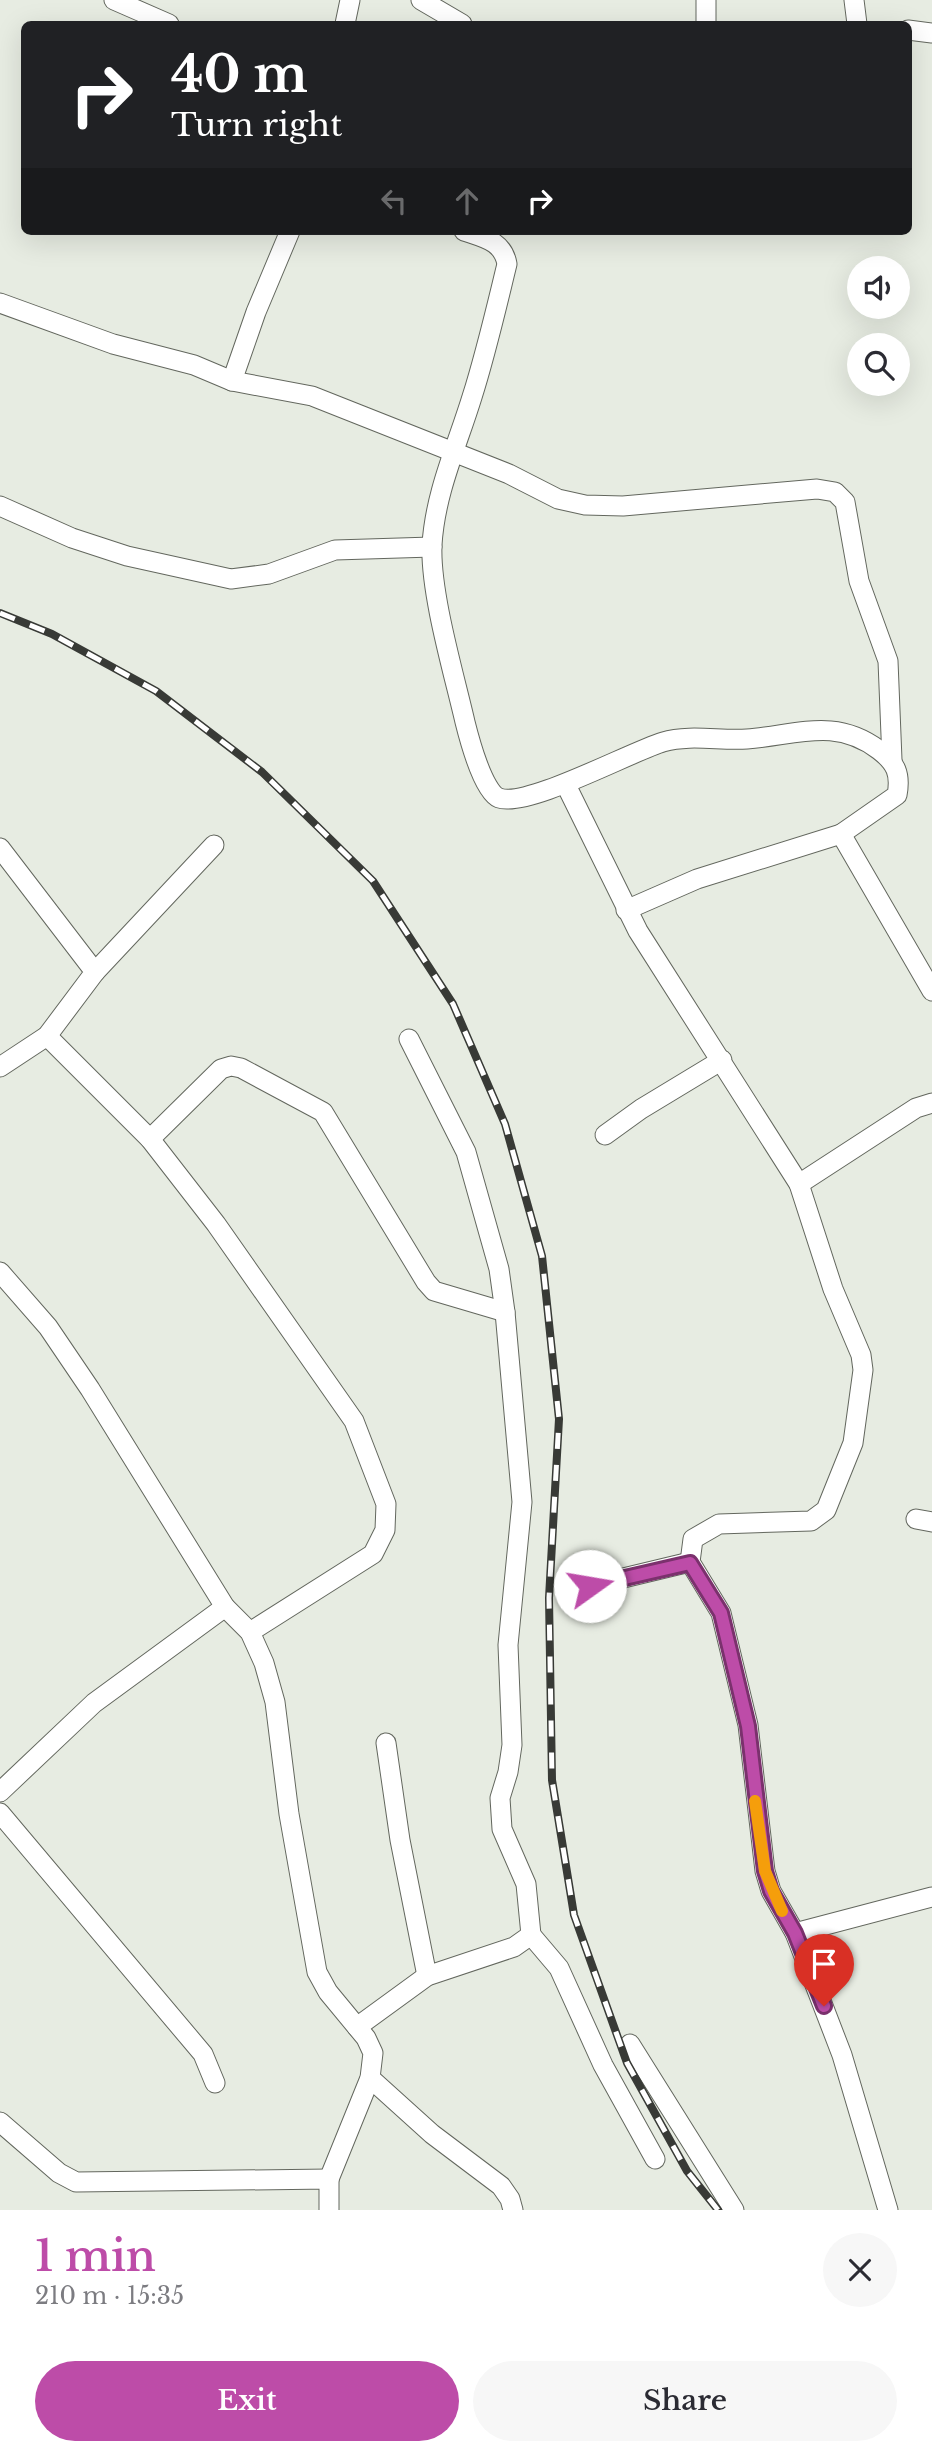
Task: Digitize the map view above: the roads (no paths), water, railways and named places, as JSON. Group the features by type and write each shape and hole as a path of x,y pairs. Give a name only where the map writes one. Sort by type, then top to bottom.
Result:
{"street":[{"path":"114,0 162,21"},
{"path":"346,21 350,0"},
{"path":"421,0 457,21"},
{"path":"706,0 706,21"},
{"path":"854,0 857,21"},
{"path":"912,30 932,33"},
{"path":"233,381 256,312 288,235"},
{"path":"475,235 497,243 505,252 507,264 490,337 440,492 432,547 438,597 470,744 489,790 498,798 509,798 566,785 603,765 678,739 747,739 829,729 856,735 892,760"},
{"path":"0,303 113,344 194,365 233,381 312,396 453,452 558,499 585,505 623,506 817,489 835,492 845,502 859,581 888,661 892,760 900,780 897,795 841,834 697,879 626,910"},
{"path":"0,506 72,538 127,556 231,579 269,574 335,550 432,547"},
{"path":"566,785 626,910 799,1184 833,1289 861,1355 863,1370 853,1443 826,1510 811,1521 719,1524 693,1539 690,1563 721,1613 748,1726 765,1871 771,1891 795,1933 842,2055 888,2210"},
{"path":"841,834 932,991"},
{"path":"0,1067 47,1036 95,972 214,845"},
{"path":"0,848 95,972"},
{"path":"47,1036 150,1139 224,1234 354,1421 386,1504 385,1530 373,1554 250,1632"},
{"path":"409,1039 466,1152 499,1269 505,1312 522,1503 508,1645 512,1745 500,1798 502,1829 526,1884 531,1935 559,1968 603,2064 655,2159"},
{"path":"605,1135 641,1109 722,1060"},
{"path":"150,1139 221,1069 231,1066 241,1068 310,1102 323,1112 434,1291 505,1312"},
{"path":"799,1184 916,1108 932,1103"},
{"path":"0,1272 41,1319 90,1389 225,1607 250,1632 264,1663 275,1702 289,1814 317,1972 328,1992 357,2026 373,2053 370,2077 329,2179 329,2210"},
{"path":"590,1586 690,1563"},
{"path":"0,1791 94,1703 225,1607"},
{"path":"386,1743 400,1840 427,1976"},
{"path":"0,1813 203,2054 215,2083"},
{"path":"795,1933 932,1898"},
{"path":"357,2026 427,1976 514,1947 531,1935"},
{"path":"630,2045 734,2210"},
{"path":"370,2077 432,2134 501,2186 510,2199 513,2210"},
{"path":"0,2122 59,2173 76,2182 329,2179"}],"railway":[{"path":"0,613 52,634 156,691 262,772 373,881 453,1004 505,1124 542,1256 559,1419 549,1598 552,1780 574,1915 627,2063 687,2171 718,2210"}]}
